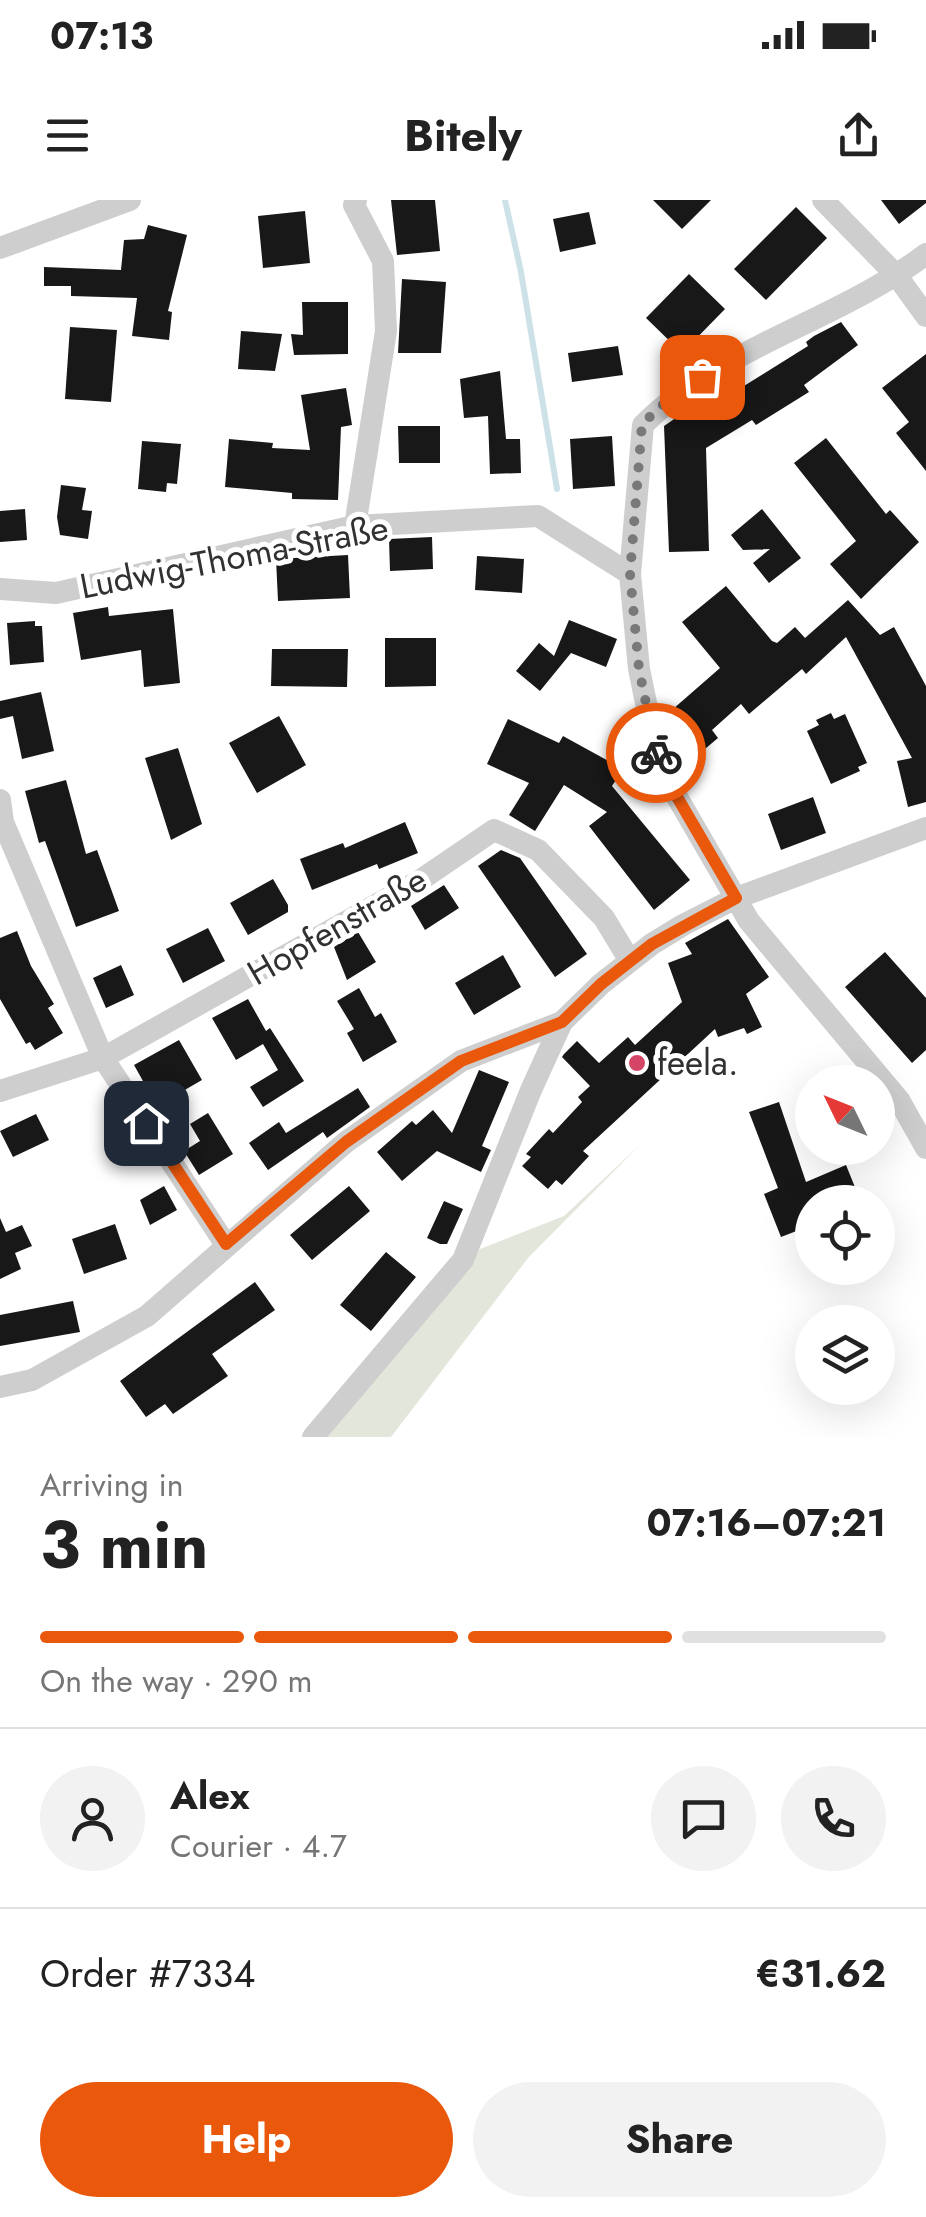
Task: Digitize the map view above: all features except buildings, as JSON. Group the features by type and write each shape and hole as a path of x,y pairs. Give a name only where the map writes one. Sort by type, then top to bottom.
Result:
{"street":[{"path":"0,248 130,200"},
{"path":"355,526 386,331 383,261 354,205 356,200"},
{"path":"823,200 897,276 926,316"},
{"path":"926,254 897,276 702,377 642,424 630,574 639,669 659,766 749,921 898,1100 926,1148"},
{"name":"Ludwig-Thoma-Straße","path":"0,589 56,593 355,526 538,516 630,574"},
{"path":"0,800 3,822 103,1058 226,1244"},
{"path":"0,1387 32,1380 148,1316 346,1142 461,1061 562,1022 666,934 736,898 926,828"},
{"name":"Hopfenstraße","path":"0,1091 103,1058 422,879 494,830 538,850 604,918 630,961"},
{"path":"313,1437 463,1260 562,1022"}],"shaded area":[{"path":"641,1144 528,1258 391,1437 323,1437 480,1249 564,1216"}],"waterway":[{"path":"505,200 557,489"}],"way so far":[{"path":"656,753 639,669 630,574 642,424 702,377"}],"place":[{"name":"feela.","path":"637,1063"}],"route":[{"path":"146,1123 226,1244 346,1142 461,1061 562,1022 601,984 652,944 736,898 659,766 656,753"}]}
